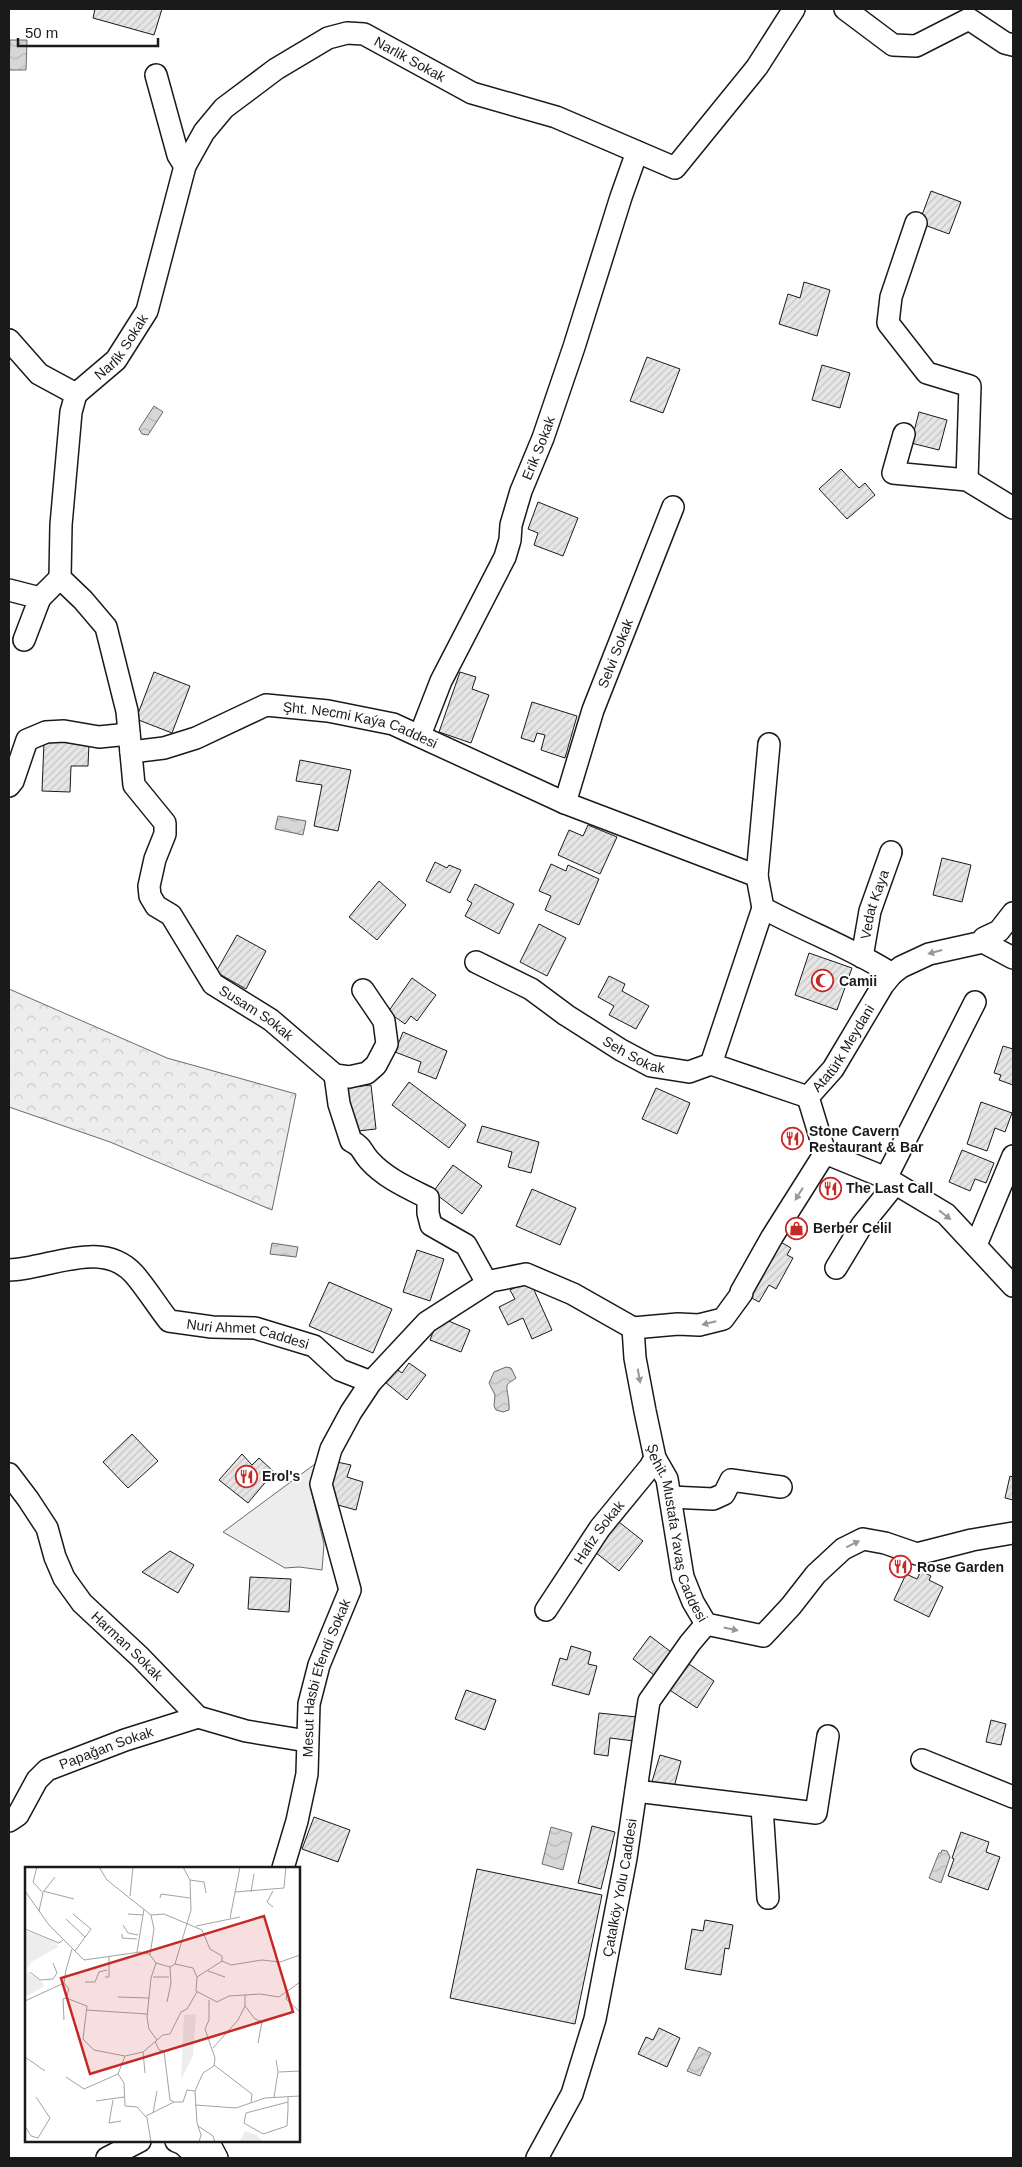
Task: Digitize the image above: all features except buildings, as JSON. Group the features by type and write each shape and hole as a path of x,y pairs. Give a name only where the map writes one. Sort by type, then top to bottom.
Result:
{"street":[{"name":"Narlik Sokak","path":"74,403 116,360 147,311 185,166 204,132 224,108 276,69 328,38 347,32 364,34 472,93 556,116 675,168 757,67 794,9"},
{"path":"845,9 894,44 916,46 966,14 1005,43 1013,45"},
{"path":"156,75 178,155 185,166"},
{"name":"Erik Sokak","path":"420,735 441,681 505,557 510,540 511,525 521,491 533,466 552,411 637,152"},
{"path":"916,223 891,297 888,323 927,373 970,386 967,480"},
{"path":"9,340 39,374 74,403 61,525 60,578 40,598 24,640"},
{"path":"904,434 893,473 967,480 1013,508"},
{"name":"Selvi Sokak","path":"565,803 593,710 673,507"},
{"path":"60,578 83,600 106,628 127,711 130,743"},
{"path":"9,590 40,598"},
{"name":"Şht. Necmi Kaýa Caddesi","path":"9,786 13,782 27,740 46,732 64,731 164,748 196,738 266,705 337,712 393,724 565,803 757,876"},
{"name":"Susam Sokak","path":"130,743 134,785 165,823 165,834 155,860 149,886 150,896 156,906 171,915 213,984 271,1020 335,1075"},
{"path":"769,744 757,876 763,908 711,1064 808,1097"},
{"name":"Vedat Kaya","path":"862,957 870,911 891,852"},
{"path":"763,908 872,961 892,974 901,967 929,954 982,942 1013,958"},
{"path":"982,942 984,938 999,931 1013,913"},
{"name":"Seh Sokak","path":"476,962 531,989 566,1015 621,1050 651,1066 689,1072 711,1064"},
{"name":"Atatürk Meydani","path":"824,1153 808,1097 832,1069 883,985 892,974"},
{"path":"363,990 384,1021 387,1044 376,1065 367,1073 348,1078 335,1075 339,1104 351,1141 360,1146 369,1160 392,1180 428,1198 428,1213 431,1226 466,1245 487,1283"},
{"path":"836,1268 891,1181 975,1002"},
{"path":"370,1382 427,1322 487,1283 526,1274 573,1294 633,1328 670,1325 699,1326 724,1319 742,1293 772,1237 824,1153 891,1181 946,1214 1013,1286"},
{"path":"976,1245 1013,1156"},
{"name":"Nuri Ahmet Caddesi","path":"9,1270 95,1256 116,1260 133,1273 168,1321 212,1328 255,1328 314,1346 340,1370 370,1382"},
{"name":"Şehit. Mustafa Yavaş Caddesi","path":"633,1328 635,1358 655,1458 667,1480 675,1539 683,1578 693,1602 706,1624 763,1636 791,1606 816,1574 843,1549 863,1539 885,1543 917,1554 972,1540 1013,1533"},
{"name":"Mesut Hasbi Efendi Sokak","path":"284,1867 307,1774 309,1704 320,1666 350,1590 317,1485 331,1449 370,1382"},
{"name":"Hafiz Sokak","path":"546,1610 600,1528 655,1458"},
{"name":"Harman Sokak","path":"9,1474 28,1498 47,1528 55,1557 64,1578 82,1603 140,1657 198,1716 246,1731 307,1741"},
{"path":"670,1497 713,1498 724,1494 731,1480 781,1487"},
{"name":"Çatalköy Yolu Caddesi","path":"537,2158 572,2094 595,2019 626,1858 649,1701 690,1643 706,1624"},
{"name":"Papağan Sokak","path":"9,1821 18,1815 37,1780 47,1770 125,1740 198,1716"},
{"path":"636,1791 816,1813 828,1736"},
{"path":"922,1760 1013,1797"},
{"path":"762,1807 768,1898"},
{"path":"107,2158 138,2142"},
{"path":"178,2142 198,2158"},
{"path":"208,2142 216,2158"}],"shaded area":[{"path":"319,1461 312,1494 324,1544 322,1570 299,1567 285,1568 223,1532"}],"green space":[{"path":"9,989 167,1058 296,1094 272,1210 110,1142 9,1107"}],"water":[{"path":"10,40 27,40 26,70 9,70"},
{"path":"154,406 163,412 148,435 142,434 139,429"},
{"path":"278,816 306,821 303,835 275,829"},
{"path":"272,1243 298,1247 296,1257 270,1254"},
{"path":"506,1367 511,1368 516,1378 507,1386 509,1410 503,1412 496,1410 494,1406 495,1395 489,1383 494,1372"},
{"path":"551,1827 572,1833 563,1870 542,1864"},
{"path":"942,1850 947,1851 950,1857 941,1883 929,1878"},
{"path":"699,2047 711,2053 700,2076 687,2071"}],"place":[{"name":"Camii","path":"823,981"},
{"name":"Stone Cavern Restaurant & Bar","path":"793,1139"},
{"name":"The Last Call","path":"830,1188"},
{"name":"Berber Celil","path":"797,1228"},
{"name":"Erol's","path":"246,1476"},
{"name":"Rose Garden","path":"901,1567"}]}
